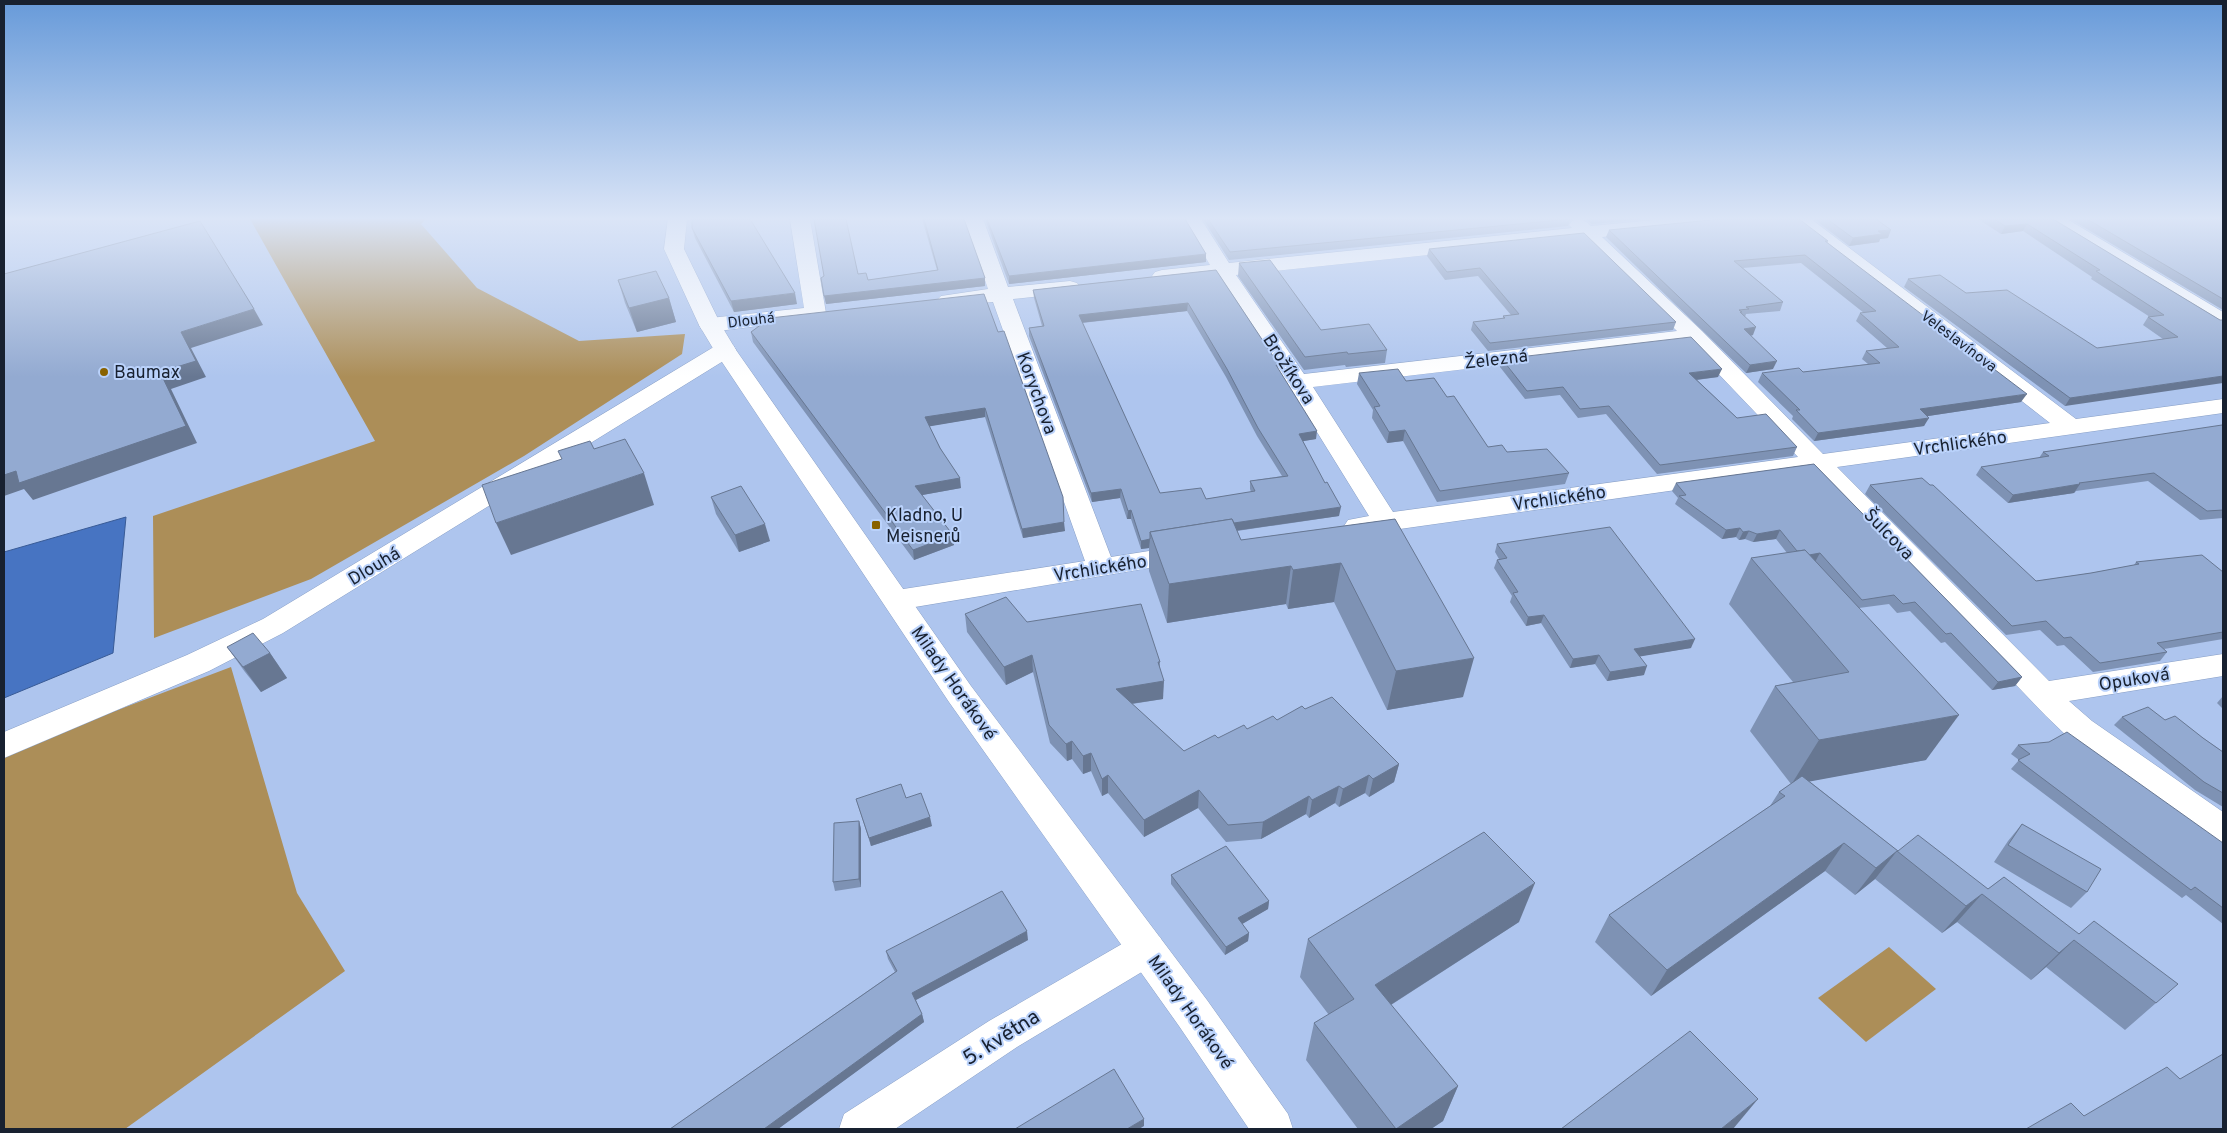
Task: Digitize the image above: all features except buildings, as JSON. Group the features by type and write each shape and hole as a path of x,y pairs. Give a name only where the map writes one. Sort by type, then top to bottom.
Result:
{"street":[{"name":"Milady Horákové","path":"685,272 717,338 960,694 1146,949 1273,1129"},
{"name":"Dlouhá","path":"4,746 198,663 274,626 717,338 825,312 814,272"},
{"name":"Korychova","path":"992,272 1101,568"},
{"path":"1145,278 1197,272"},
{"name":"Brožíkova","path":"1224,272 1298,382 1385,521"},
{"name":"Šulcova","path":"1628,272 1820,463 2081,730 2223,830"},
{"name":"Veleslavínova","path":"1869,272 2071,427"},
{"path":"2142,272 2223,321"},
{"path":"932,302 1087,285"},
{"name":"Železná","path":"1298,382 1694,336"},
{"name":"Vrchlického","path":"1336,529 2223,406"},
{"name":"Vrchlického","path":"897,600 1209,550"},
{"name":"Opuková","path":"2045,693 2223,665"},
{"name":"5. května","path":"859,1129 1003,1034 1146,949"}],"shaded area":[{"path":"280,272 463,272 477,288 579,341 685,334 682,354 524,456 311,579 154,638 153,516 375,441"},
{"path":"231,667 297,893 345,971 125,1129 4,1129 4,753"},
{"path":"1889,947 1936,989 1866,1042 1818,998"}],"water":[{"path":"126,517 113,653 4,698 4,552"}],"place":[{"name":"Baumax","path":"104,372"},
{"name":"Kladno, U Meisnerů","path":"876,525"}]}
